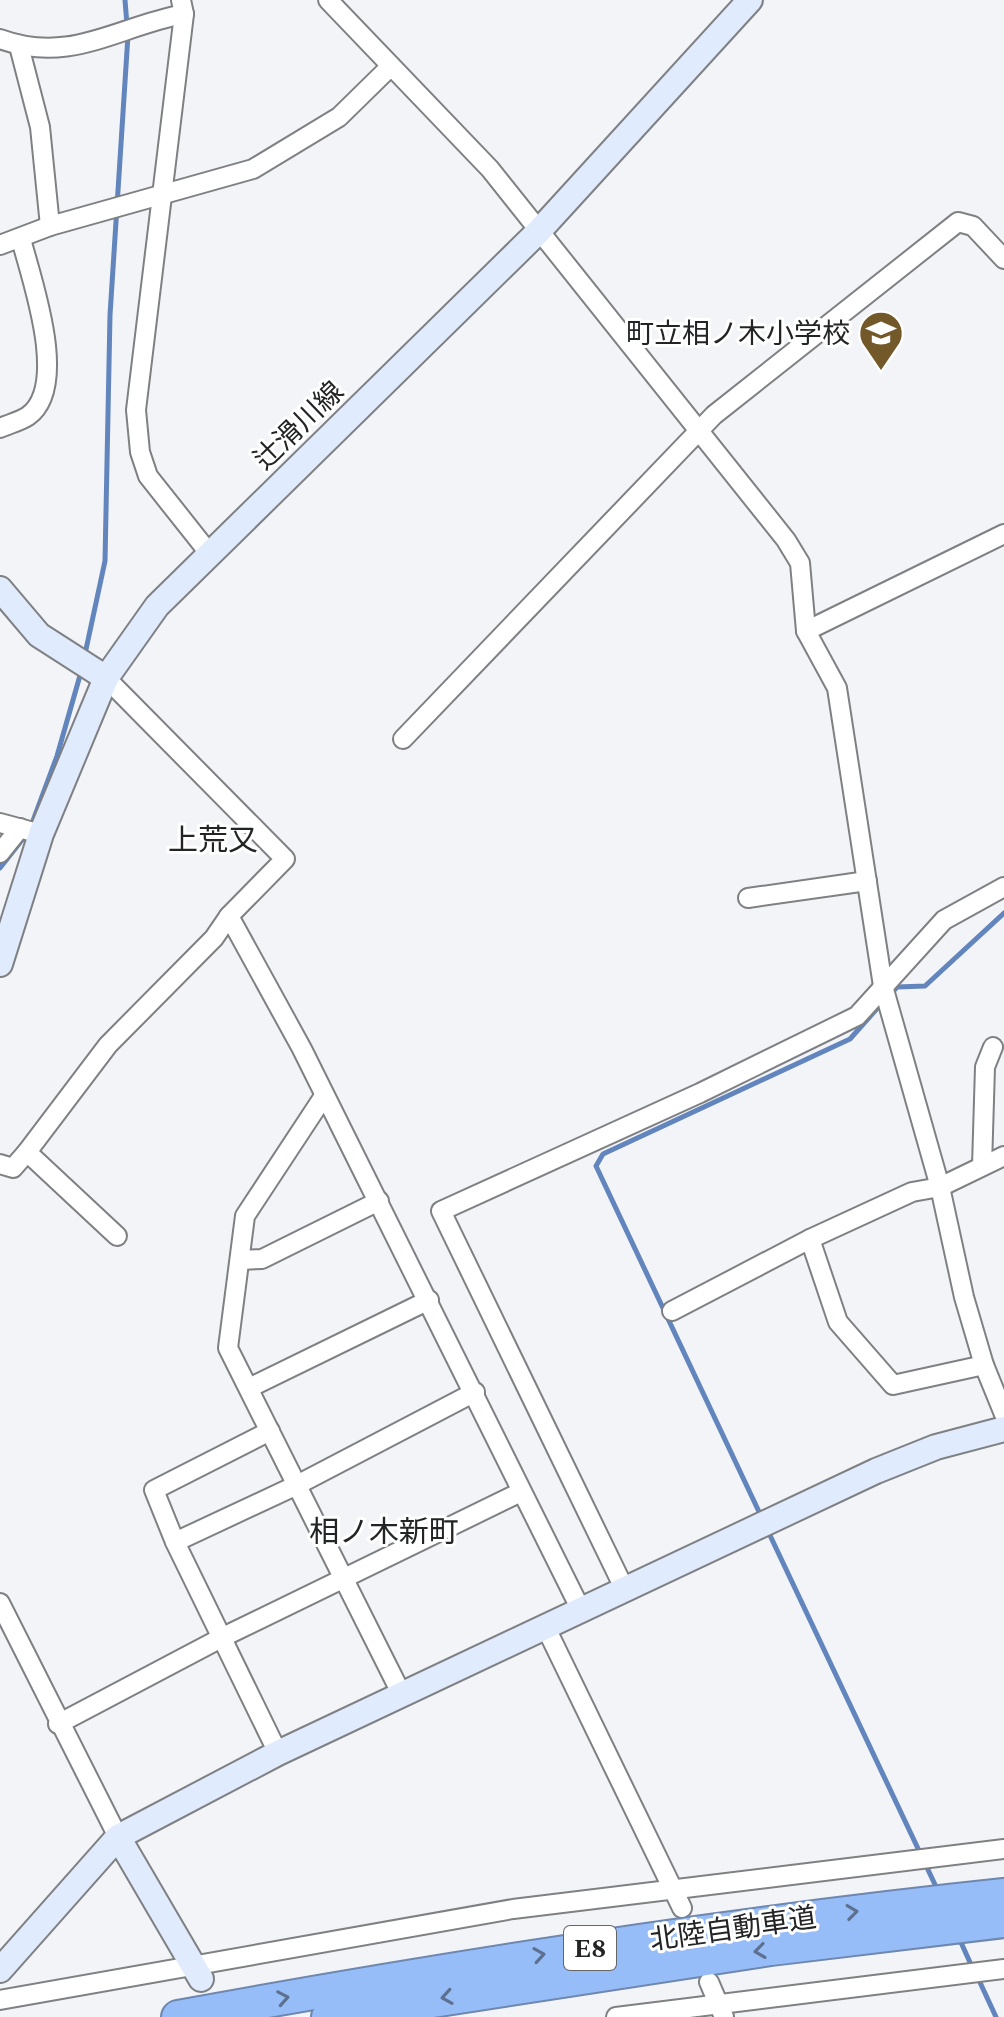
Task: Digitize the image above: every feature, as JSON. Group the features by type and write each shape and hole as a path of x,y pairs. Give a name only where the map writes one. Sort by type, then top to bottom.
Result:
{"highway":[{"name":"北陸自動車道","path":"178,2017 544,1954 765,1922 1004,1895"},
{"name":"北陸自動車道","path":"328,2017 771,1949 1004,1921"}],"street":[{"path":"328,0 490,169 786,540 800,563 806,631 837,688 883,986 940,1187 964,1297 984,1365 1004,1414"},
{"name":"辻滑川線","path":"0,964 30,831 106,678 157,606 539,231 750,0"},
{"path":"0,39 19,46 97,43 157,9 182,7 164,193 136,410 140,452 148,476 209,553"},
{"path":"19,46 40,127 50,226"},
{"path":"0,245 50,226 253,169 339,117 391,66"},
{"path":"403,739 714,415 958,222 973,226 1004,259"},
{"path":"0,428 31,415 46,386 47,341 21,239"},
{"path":"806,631 1004,534"},
{"path":"0,1164 13,1168 108,1045 214,938 229,916 285,859 106,678 39,635 4,603"},
{"path":"0,823 30,831"},
{"path":"0,853 30,831"},
{"path":"748,898 867,881"},
{"path":"625,1590 441,1211 700,1093 857,1016 944,920 1004,887"},
{"path":"229,916 379,1201 581,1610"},
{"path":"982,1166 985,1067 993,1047"},
{"path":"324,1096 245,1216 228,1348 402,1695"},
{"path":"27,1152 117,1236"},
{"path":"672,1311 810,1239 912,1192 940,1187 1004,1156"},
{"path":"240,1260 262,1259 379,1201"},
{"path":"810,1239 838,1322 893,1385 984,1365"},
{"path":"249,1388 429,1300"},
{"path":"175,1542 297,1485 475,1392"},
{"path":"0,1970 118,1837 278,1753 876,1471 936,1447 1004,1429"},
{"path":"270,1431 154,1490 175,1542 278,1753"},
{"path":"58,1724 223,1637 521,1492"},
{"path":"0,1603 58,1724 118,1837 198,1973"},
{"path":"546,1628 669,1887 682,1908"},
{"path":"0,2000 198,1973 513,1909 669,1887 1004,1849"},
{"path":"616,2017 720,2010 1004,1969"},
{"path":"709,1982 720,2010"}],"waterway":[{"path":"125,0 127,25"},
{"path":"85,654 105,561 110,315 128,35"},
{"path":"31,826 57,756 81,672"},
{"path":"0,868 26,835"},
{"path":"889,996 897,987 925,986 1004,913"},
{"path":"761,1516 596,1166 603,1154 850,1039 882,1003"},
{"path":"767,1529 939,1893"},
{"path":"959,1938 973,1969"},
{"path":"978,1978 996,2017"}],"place":[{"name":"町立相ノ木小学校","path":"881,372"}],"district":[{"name":"上荒又","path":"213,840"},
{"name":"相ノ木新町","path":"384,1532"}]}
